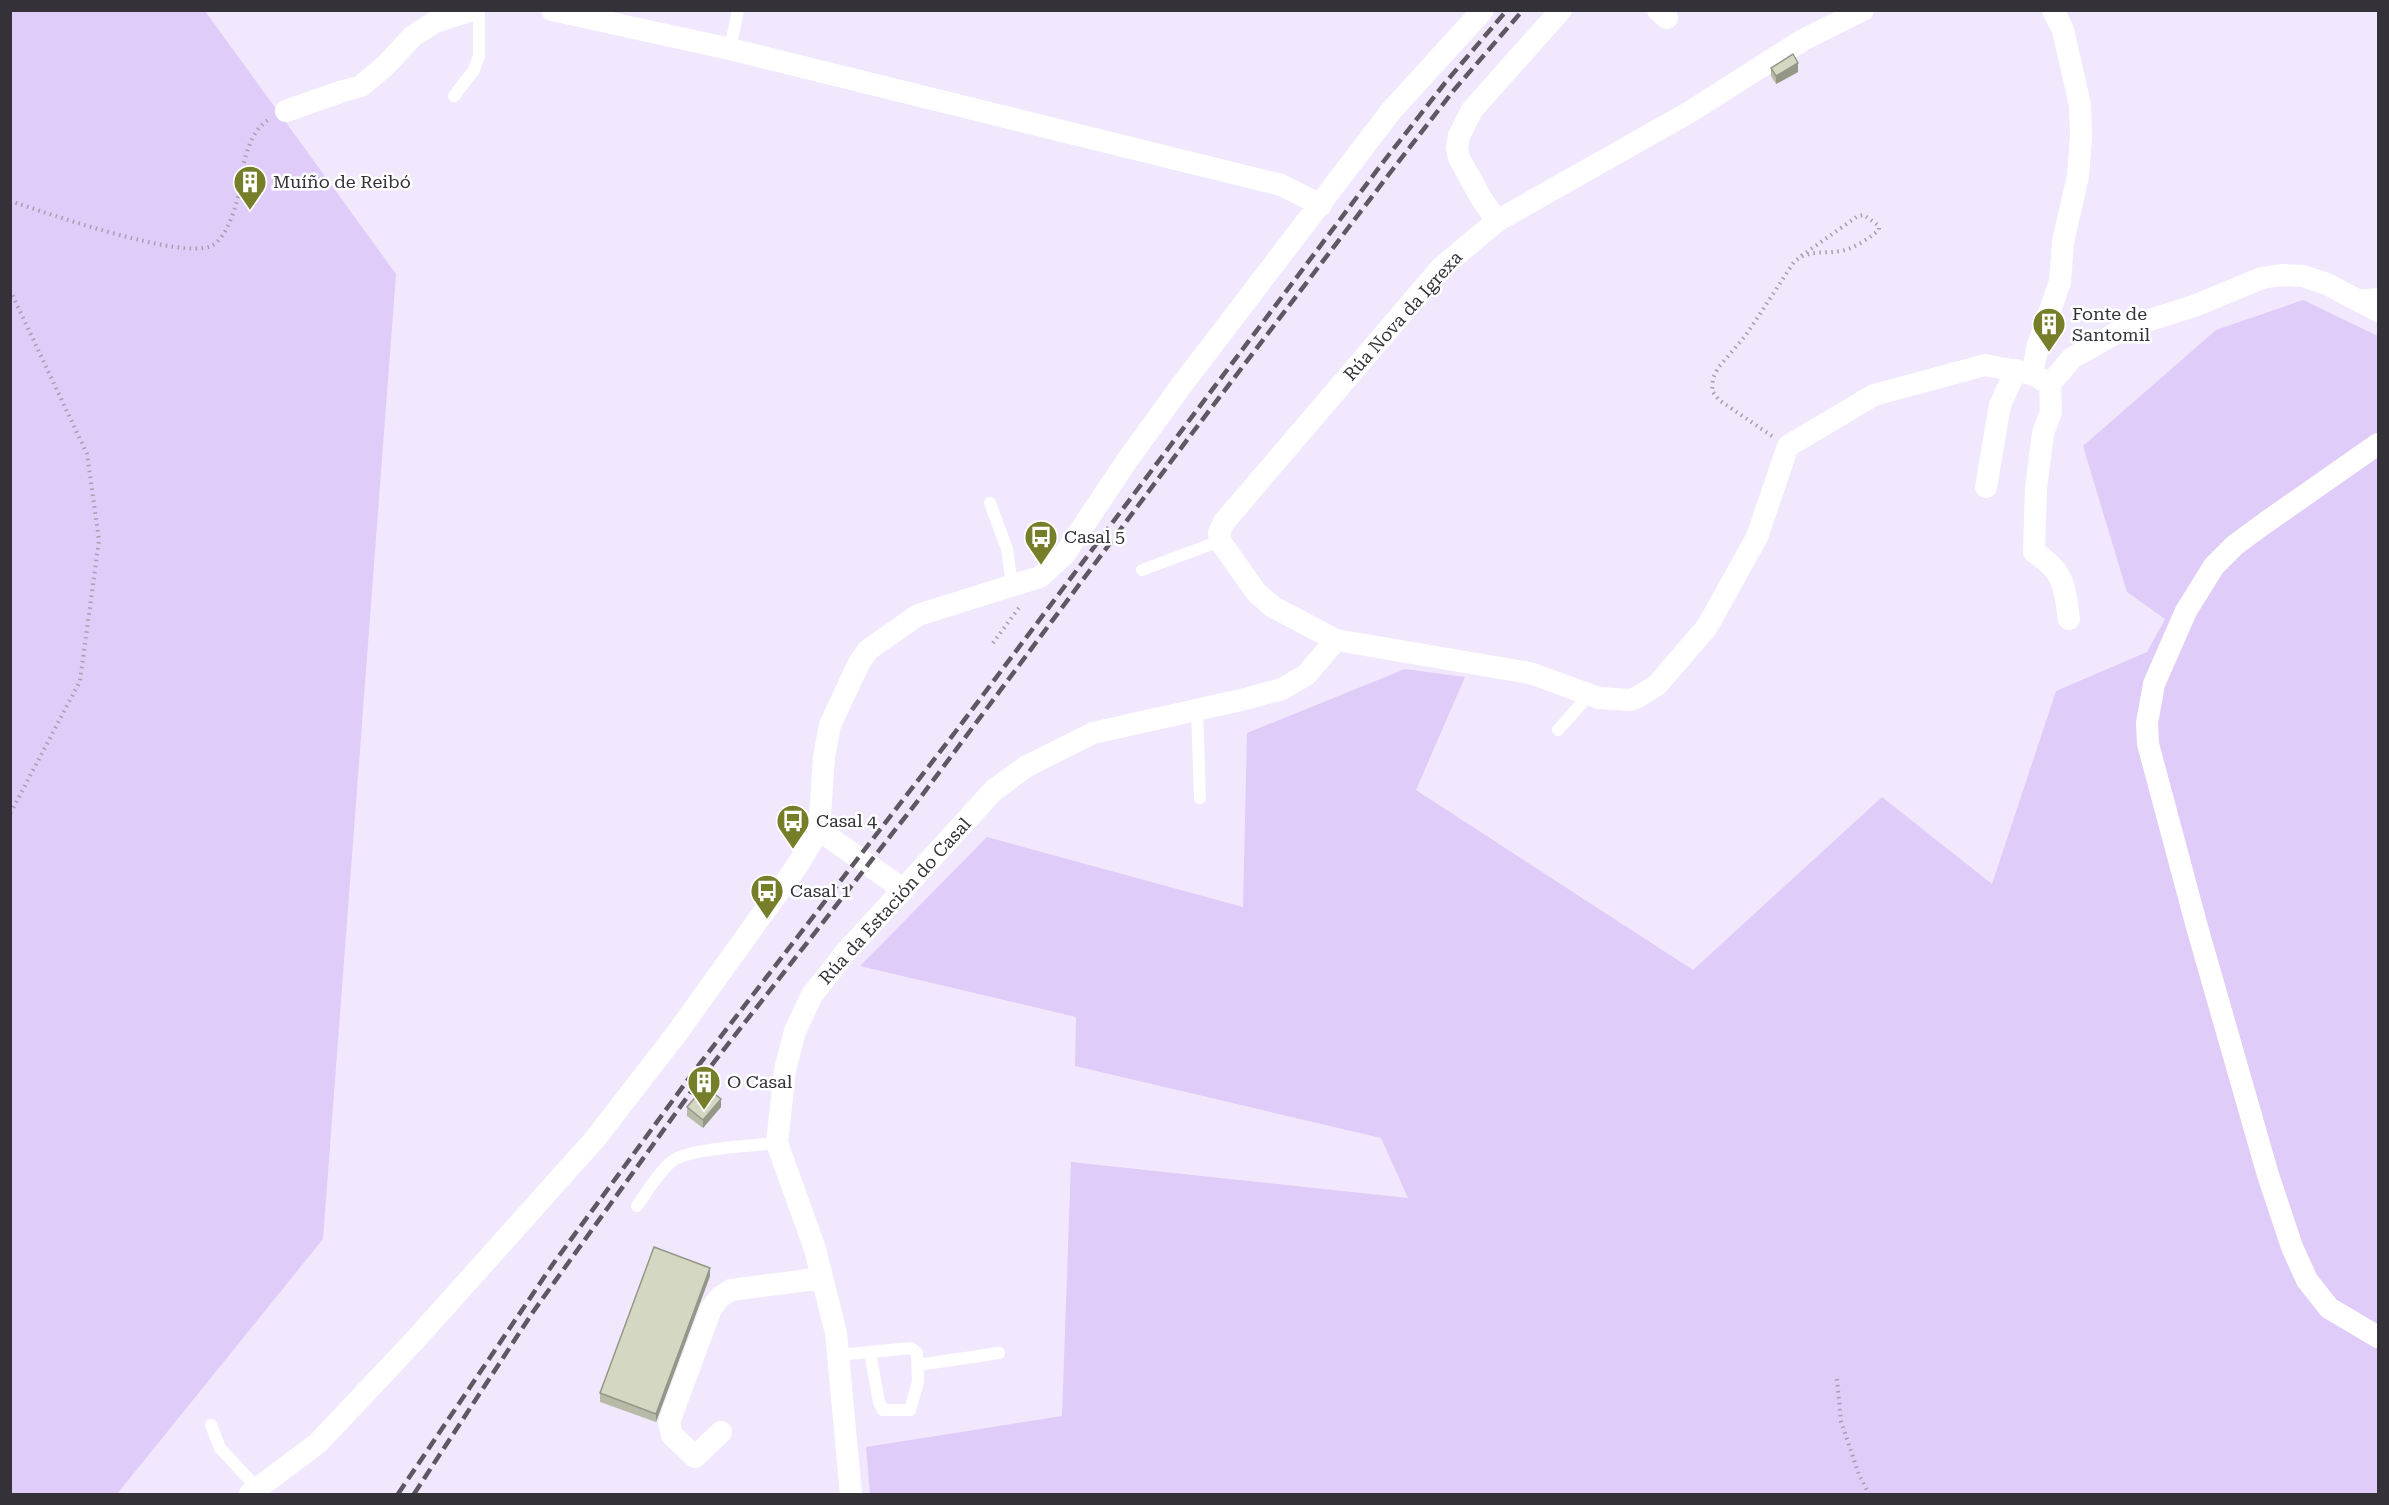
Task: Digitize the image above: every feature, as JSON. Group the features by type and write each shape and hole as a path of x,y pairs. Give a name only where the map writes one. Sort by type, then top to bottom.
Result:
{"street":[{"path":"286,111 361,87 385,66 413,36 435,22 472,10"},
{"path":"552,10 729,49 1281,185 1321,205"},
{"path":"252,1487 318,1443 424,1330 595,1139 677,1033 797,866 819,830 824,757 830,725 859,663 868,650 918,615 1040,577 1064,555 1167,405 1321,205 1390,111 1483,10"},
{"path":"1497,221 1481,198 1459,158 1456,148 1459,136 1472,110 1561,10"},
{"name":"Rúa Nova da Igrexa","path":"1220,541 1219,533 1224,522 1441,268 1497,221 1688,113 1803,40 1863,10"},
{"path":"2053,10 2063,30 2073,73 2080,105 2081,136 2078,176 2062,242 2060,282 2038,345 2032,376 2051,412 2043,433 2036,488 2034,552 2051,563 2064,585 2069,619"},
{"path":"1986,487 2000,405 2032,376 2072,358 2127,327 2194,306 2262,278 2281,274 2303,276 2327,284 2379,311"},
{"path":"1220,541 1256,592 1273,607 1336,640 1530,673 1589,695 1621,700 1638,697 1657,685 1707,627 1757,537 1788,446 1874,395 1985,365 2032,376"},
{"path":"2379,444 2235,545 2214,566 2186,610 2154,684 2147,723 2148,744 2197,927 2268,1175 2292,1247 2307,1280 2329,1308 2379,1337"},
{"name":"Rúa da Estación do Casal","path":"851,1494 836,1333 815,1249 777,1143 786,1070 795,1031 812,995 898,886 994,790 1027,766 1092,733 1282,689 1305,675 1336,640"},
{"path":"819,830 898,886"},
{"path":"722,1432 695,1457 672,1435 669,1422 711,1309 720,1297 731,1290 822,1278"}],"lane":[{"path":"454,96 474,70 479,56 479,10"},
{"path":"729,49 738,10"},
{"path":"2350,296 2379,294"},
{"path":"990,503 1007,549 1012,585"},
{"path":"1142,570 1220,541"},
{"path":"1558,730 1589,695"},
{"path":"1197,710 1200,798"},
{"path":"637,1206 672,1161 689,1154 777,1143"},
{"path":"838,1355 911,1348 917,1353 918,1383 909,1410 883,1410 879,1402 870,1352"},
{"path":"918,1365 999,1353"},
{"path":"211,1425 220,1448 238,1467 252,1487"}],"path":[{"path":"10,201 131,239 192,249 211,246 223,236 239,199 243,162 252,139 265,122 286,111"},
{"path":"1788,446 1719,400 1712,391 1713,378 1718,368 1746,335 1794,262 1801,256 1858,216 1864,215 1879,226 1879,230 1874,234 1843,251 1801,256"},
{"path":"10,290 87,454 99,540 80,681 10,814"},
{"path":"993,643 1040,577"},
{"path":"1837,1379 1841,1421 1859,1475 1869,1494"}],"shaded area":[{"path":"10,11 205,11 396,274 323,1239 117,1494 11,1494"},
{"path":"2303,300 2378,336 2378,1494 870,1494 866,1447 1062,1416 1071,1162 1408,1198 1381,1138 1075,1066 1076,1017 860,966 987,837 1243,907 1247,733 1405,669 1465,677 1416,790 1693,970 1882,797 1992,884 2056,691 2147,652 2165,619 2127,592 2083,446 2216,330"}],"building":[{"path":"1793,54 1798,63 1776,76 1771,68"},
{"path":"705,1086 721,1099 703,1120 687,1107"},
{"path":"654,1247 710,1268 656,1414 600,1393"}],"railway":[{"path":"398,1494 553,1264 695,1070 956,731 1384,161 1445,83 1507,10"},
{"path":"414,1494 533,1312 693,1089 920,798 1393,169 1454,90 1523,10"}],"place":[{"name":"Muíño de Reibó","path":"250,211"},
{"name":"Fonte de Santomil","path":"2049,353"},
{"name":"Casal 5","path":"1041,566"},
{"name":"Casal 4","path":"793,850"},
{"name":"Casal 1","path":"767,920"},
{"name":"O Casal","path":"704,1111"}]}
